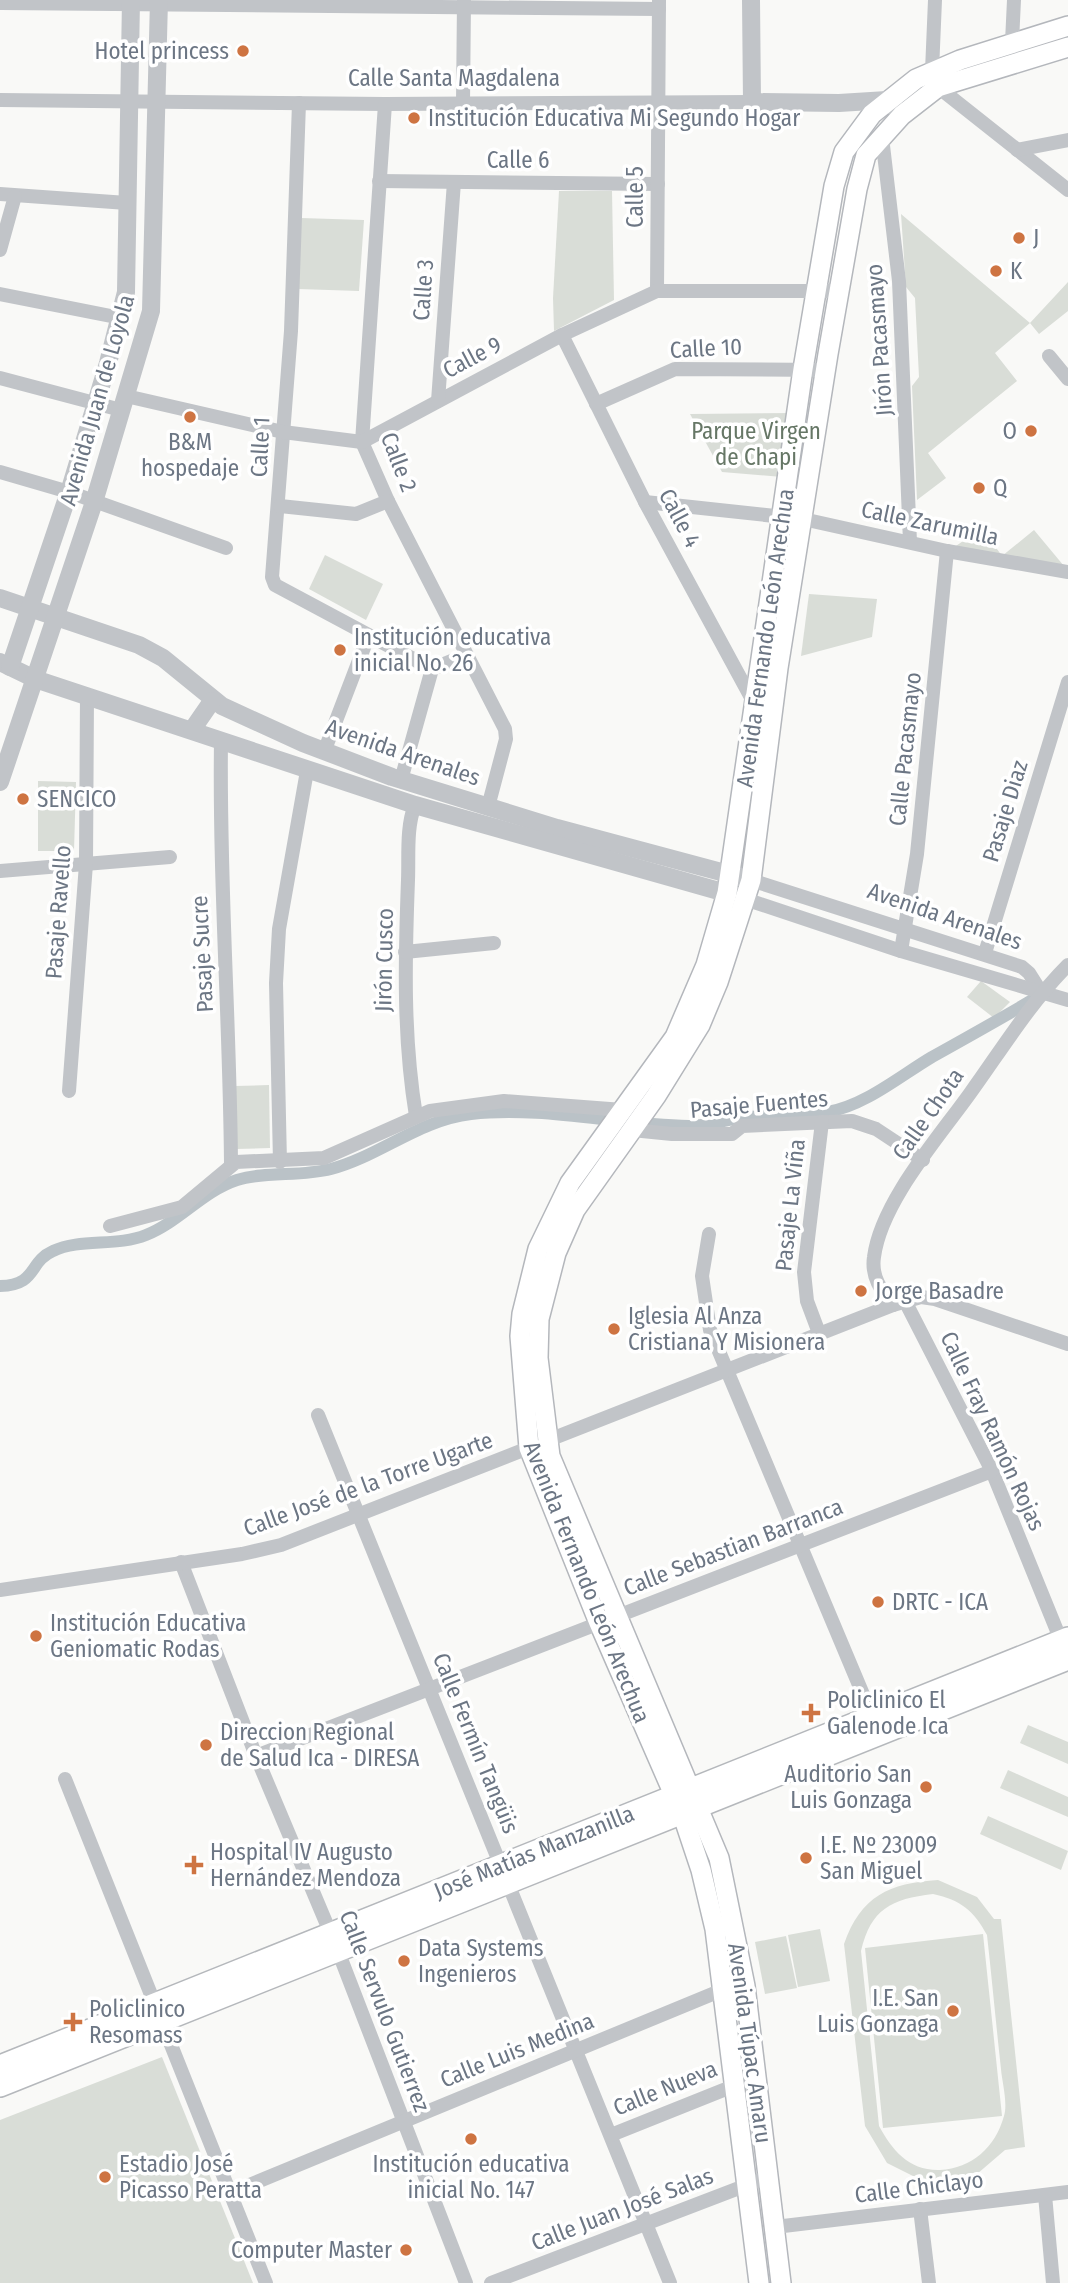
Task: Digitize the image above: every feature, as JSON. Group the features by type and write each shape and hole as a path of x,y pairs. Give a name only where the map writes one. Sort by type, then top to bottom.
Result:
{"main road":[{"path":"935,79 1012,42 1068,26"},
{"path":"935,79 1068,47"},
{"name":"Avenida Fernando León Arechua","path":"537,1445 538,1348 543,1296 556,1253 575,1210 632,1130 700,1025 735,889 754,703 803,369 839,167 851,139 887,100 935,79"},
{"name":"Avenida Fernando León Arechua","path":"687,1801 608,1620 537,1445 520,1336 530,1271 545,1229 570,1183 663,1056 688,1010 735,889 751,880 774,706 825,370 861,172 871,146 935,79"},
{"name":"José Matías Manzanilla","path":"0,2086 157,2013 876,1725 1066,1646"},
{"name":"Avenida Túpac Amaru","path":"687,1801 719,1858 744,1981 781,2283"},
{"name":"Avenida Túpac Amaru","path":"687,1801 715,1929 759,2283"},
{"name":"José Matías Manzanilla","path":"0,2066 157,2013"}],"street":[{"path":"751,0 751,102"},
{"path":"935,0 935,79 1068,190"},
{"path":"1012,42 1014,0"},
{"name":"Avenida Juan de Loyola","path":"5,665 30,607 69,492 121,318 126,292 131,2"},
{"path":"0,3 659,5"},
{"name":"Avenida Juan de Loyola","path":"0,782 94,502 147,329 153,291 159,3"},
{"path":"463,103 464,4"},
{"name":"Calle 5","path":"657,291 659,5"},
{"name":"Calle Santa Magdalena","path":"0,100 385,104 838,103 887,100"},
{"path":"887,100 902,115"},
{"name":"Calle 1","path":"299,103 291,331 280,506 272,578 275,585 432,669"},
{"path":"838,103 866,120 882,136"},
{"name":"Calle 2","path":"385,104 362,442 463,656 506,734 488,807"},
{"name":"Jirón Pacasmayo","path":"882,136 899,281 910,542"},
{"path":"1017,150 1068,140"},
{"name":"Calle 6","path":"379,181 658,184"},
{"name":"Calle 3","path":"438,401 454,182"},
{"path":"0,250 7,195 127,203"},
{"name":"Calle 9","path":"362,442 562,335 657,291 840,291"},
{"path":"0,294 121,318"},
{"name":"Calle 4","path":"562,335 645,502 754,703"},
{"path":"1049,356 1068,379"},
{"name":"Calle 10","path":"596,404 675,369 825,370"},
{"path":"0,378 95,403 124,403 283,432 362,442"},
{"path":"0,472 69,492 226,548"},
{"path":"280,506 356,514 388,501"},
{"name":"Calle Zarumilla","path":"645,502 803,519 947,551 1068,572"},
{"name":"Calle Pacasmayo","path":"901,951 928,756 947,551"},
{"name":"Avenida Arenales","path":"0,598 56,615 157,655 212,701 324,752 401,780 735,889 901,951 1041,992"},
{"path":"324,752 368,637"},
{"path":"401,780 432,669 463,656"},
{"name":"Avenida Arenales","path":"5,665 35,679 415,805 564,850 735,889"},
{"name":"Pasaje Diaz","path":"985,953 1068,682"},
{"name":"Pasaje Ravello","path":"69,1091 86,864 87,695"},
{"path":"192,730 212,701"},
{"path":"754,703 774,706"},
{"name":"Pasaje Sucre","path":"221,741 219,850 230,1070 231,1164"},
{"path":"279,1162 276,983 279,929 307,771"},
{"name":"Jirón Cusco","path":"415,805 411,813 405,952 406,1042 416,1116"},
{"path":"0,871 170,857"},
{"name":"Avenida Arenales","path":"751,880 1022,967 1041,992"},
{"path":"405,952 494,943"},
{"name":"Calle Chota","path":"899,1303 874,1276 876,1246 897,1199 1041,992 1068,965"},
{"path":"1041,992 1068,1000"},
{"path":"110,1226 182,1207 200,1194 231,1164 252,1160 279,1162 333,1156 416,1116 477,1102 504,1101 623,1110"},
{"name":"Pasaje Fuentes","path":"632,1130 672,1134 724,1134 734,1133 742,1126 841,1120 863,1124 923,1160"},
{"name":"Pasaje La Viña","path":"819,1333 807,1301 804,1272 822,1122"},
{"path":"709,1234 702,1276 702,1296 710,1330 876,1725"},
{"name":"Calle José de la Torre Ugarte","path":"0,1590 260,1551 359,1516 819,1333 921,1297 935,1298 1068,1344"},
{"name":"Calle Fray Ramón Rojas","path":"899,1303 992,1471 1066,1646"},
{"name":"Calle Fermín Tangüis","path":"318,1415 670,2283"},
{"name":"Calle Sebastian Barranca","path":"256,1756 992,1471"},
{"name":"Calle Servulo Gutierrez","path":"181,1562 256,1756 334,1942 466,2283"},
{"path":"65,1779 266,2283"},
{"name":"Calle Luis Medina","path":"230,2193 744,1981"},
{"name":"Calle Nueva","path":"611,2134 736,2084"},
{"name":"Calle Juan José Salas","path":"491,2283 768,2177"},
{"name":"Calle Chiclayo","path":"775,2227 1068,2192"},
{"path":"1045,2194 1053,2283"},
{"path":"920,2209 929,2283"}],"green space":[{"path":"559,191 612,191 614,300 554,331 553,298"},
{"path":"901,214 1030,323 995,353 1017,381 928,453 946,478 917,500 912,386 919,377 915,298 906,287"},
{"path":"301,218 364,220 359,291 298,289"},
{"path":"1068,282 1068,311 1039,334 1030,323"},
{"name":"Parque Virgen de Chapi","path":"792,413 782,477 722,472 690,414"},
{"path":"982,528 1002,556 953,548"},
{"path":"1034,530 1064,566 1002,556"},
{"path":"325,555 383,584 366,620 309,589"},
{"path":"809,594 877,599 872,637 801,656"},
{"path":"38,781 76,782 74,851 38,851"},
{"path":"981,981 1010,1002 994,1018 967,997"},
{"path":"269,1085 270,1148 236,1149 235,1086"},
{"path":"1028,1725 1068,1742 1068,1764 1020,1743"},
{"path":"1008,1770 1068,1797 1068,1817 1000,1788"},
{"path":"988,1816 1068,1851 1061,1870 980,1834"},
{"path":"938,1880 977,1897 994,1919 1001,1919 1025,2147 1005,2150 977,2174 952,2182 927,2183 887,2163 865,2126 844,1944 859,1914 868,1903 891,1889","holes":["918,1896 943,1896 966,1908 987,1935 1005,2105 1000,2127 988,2147 962,2165 940,2170 911,2163 896,2151 879,2126 861,1951 871,1925 885,1909 894,1903"]},
{"path":"820,1929 830,1981 798,1987 788,1935"},
{"path":"983,1934 1002,2116 883,2128 865,1948"},
{"path":"786,1936 797,1988 765,1994 755,1942"},
{"name":"Estadio José Picasso Peratta","path":"162,2057 253,2283 0,2283 0,2120"}],"waterway":[{"path":"0,1286 21,1282 45,1256 64,1247 123,1241 146,1235 213,1191 237,1180 331,1169 366,1156 434,1123 452,1118 471,1114 525,1112 689,1126 760,1116 819,1114 842,1108 869,1097 932,1057 1039,996"}],"place":[{"name":"Hotel princess","path":"243,51"},
{"name":"Institución Educativa Mi Segundo Hogar","path":"414,118"},
{"name":"J","path":"1019,238"},
{"name":"K","path":"996,271"},
{"name":"B&M hospedaje","path":"190,417"},
{"name":"O","path":"1031,431"},
{"name":"Q","path":"979,488"},
{"name":"Institución educativa inicial No. 26","path":"340,650"},
{"name":"SENCICO","path":"23,799"},
{"name":"Jorge Basadre","path":"861,1291"},
{"name":"Iglesia Al Anza Cristiana Y Misionera","path":"614,1329"},
{"name":"DRTC - ICA","path":"878,1602"},
{"name":"Institución Educativa Geniomatic Rodas","path":"36,1636"},
{"name":"Policlinico El Galenode Ica","path":"811,1713"},
{"name":"Direccion Regional de Salud Ica - DIRESA","path":"206,1745"},
{"name":"Auditorio San Luis Gonzaga","path":"926,1787"},
{"name":"I.E. Nº 23009 San Miguel","path":"806,1858"},
{"name":"Hospital IV Augusto Hernández Mendoza","path":"194,1865"},
{"name":"Data Systems Ingenieros","path":"404,1961"},
{"name":"I.E. San Luis Gonzaga","path":"953,2011"},
{"name":"Policlinico Resomass","path":"73,2022"},
{"name":"Institución educativa inicial No. 147","path":"471,2139"},
{"name":"Estadio José Picasso Peratta","path":"105,2177"},
{"name":"Computer Master","path":"406,2250"}]}
